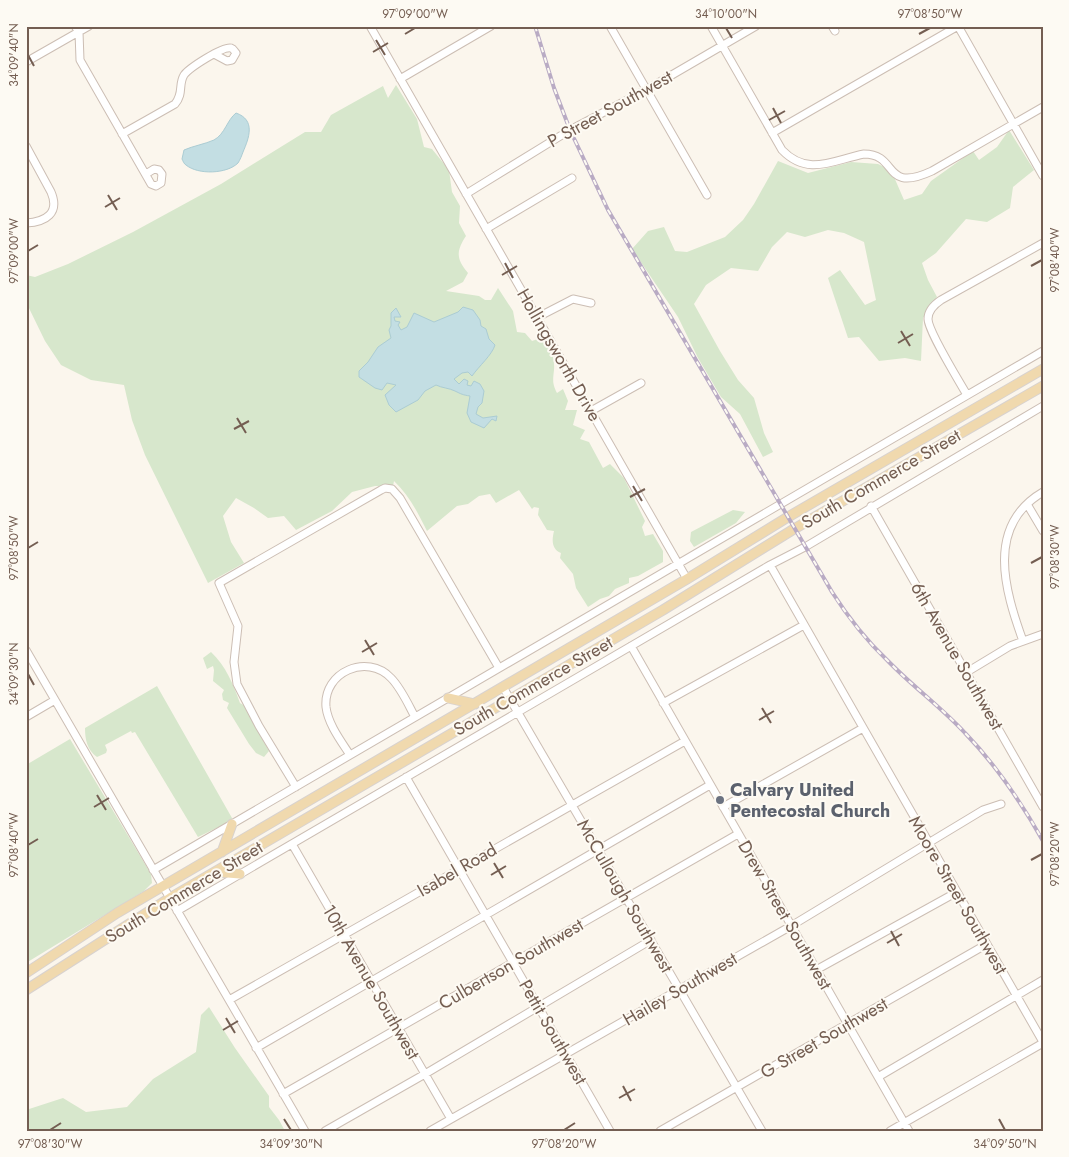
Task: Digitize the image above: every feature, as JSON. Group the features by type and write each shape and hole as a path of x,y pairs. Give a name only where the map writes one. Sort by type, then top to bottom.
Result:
{"main road":[{"name":"South Commerce Street","path":"26,972 163,886 688,579 788,517 1043,369"},
{"name":"South Commerce Street","path":"26,990 170,898 663,610 794,529 1043,386"},
{"path":"663,610 669,600 687,584 688,579"},
{"path":"448,698 474,704"},
{"path":"222,852 232,824"},
{"path":"216,872 240,874"}],"street":[{"path":"26,62 77,29 89,26"},
{"name":"Hollingsworth Drive","path":"370,26 688,579"},
{"path":"400,79 491,26"},
{"path":"610,26 707,195"},
{"path":"711,26 782,150 799,162 814,166 871,154 882,159 896,175 910,179 932,171 1043,106"},
{"name":"P Street Southwest","path":"466,194 570,130 646,90 756,26"},
{"path":"772,133 958,26 1043,176"},
{"path":"77,29 80,60 146,174"},
{"path":"122,134 175,104 181,97 183,78 188,69 214,54"},
{"path":"26,146 54,200 53,211 50,215 39,221 26,224"},
{"path":"486,229 572,178"},
{"path":"967,395 932,332 928,317 934,306 941,300 1043,244"},
{"path":"538,317 572,299 590,302"},
{"path":"154,870 1043,351"},
{"path":"591,411 641,383"},
{"path":"177,911 1043,406"},
{"path":"296,787 250,711 235,678 234,662 238,626 233,611 218,584 381,490 388,488 395,491 400,498 499,668"},
{"path":"1023,641 1008,598 1004,580 1003,560 1010,529 1021,509 1043,492"},
{"path":"1027,504 1043,531"},
{"name":"6th Avenue Southwest","path":"871,506 1043,807"},
{"name":"Moore Street Southwest","path":"770,565 1043,1042"},
{"path":"663,703 804,625"},
{"path":"967,672 995,654 1043,634"},
{"name":"Drew Street Southwest","path":"630,646 909,1131"},
{"path":"26,650 305,1131"},
{"path":"350,755 331,722 326,708 330,687 345,670 362,666 375,668 383,672 396,684 416,717"},
{"name":"McCullough Southwest","path":"504,687 762,1131"},
{"path":"26,717 55,700"},
{"path":"723,807 863,728"},
{"name":"Isabel Road","path":"229,1000 685,741"},
{"name":"Pettit Southwest","path":"406,777 610,1131"},
{"path":"256,1048 710,785"},
{"name":"Hailey Southwest","path":"430,1131 791,926 983,810 1001,804"},
{"name":"Culbertson Southwest","path":"283,1094 738,834"},
{"name":"10th Avenue Southwest","path":"292,844 451,1119"},
{"path":"816,970 957,892"},
{"path":"325,1131 651,940"},
{"name":"G Street Southwest","path":"660,1131 987,944"},
{"path":"878,1077 1043,980"},
{"path":"890,1131 1043,1042"}],"green space":[{"path":"396,85 417,119 424,147 432,149 449,170 452,192 460,206 459,223 466,236 460,246 459,259 468,273 463,282 446,291 479,296 485,300 491,300 498,288 513,311 517,332 525,333 532,341 538,339 546,340 553,358 555,390 557,393 563,389 568,401 565,410 577,410 573,425 585,430 580,439 589,442 603,468 610,464 624,478 645,521 642,527 645,536 653,534 663,551 663,562 638,576 629,578 629,583 615,589 609,596 600,599 588,607 576,588 573,574 560,558 561,553 555,549 554,531 547,530 538,515 539,508 534,507 532,509 519,490 496,503 490,494 479,496 468,504 457,506 427,531 409,498 394,481 393,486 375,486 352,492 332,511 296,530 284,516 268,518 236,498 223,516 231,542 244,563 208,583 145,455 132,420 124,385 91,380 61,365 45,341 26,302 26,275 35,277 68,264 133,232 221,184 305,132 321,132 331,115 383,86 388,98"},
{"path":"1009,130 1034,170 1013,187 1010,208 987,222 966,219 936,253 922,263 937,297 923,318 921,361 905,358 879,361 859,337 848,338 828,278 840,270 865,305 876,300 864,242 844,233 828,230 805,237 787,232 772,247 758,271 731,268 706,285 694,304 738,380 754,398 764,433 773,452 763,457 740,414 721,397 698,358 678,317 632,249 648,231 664,227 675,251 687,252 725,237 743,220 778,161 808,173 851,162 878,164 891,170 904,200 922,194 931,181 973,151 979,160 997,147"},
{"path":"733,510 745,512 736,523 694,547 690,541 691,532"},
{"path":"211,652 225,669 240,703 245,706 269,751 264,757 256,753 249,744 227,708 229,703 223,700 222,694 224,690 213,681 213,666 207,669 203,658"},
{"path":"157,686 232,818 231,821 198,837 135,732 132,733 131,731 105,745 106,753 97,757 89,748 86,740 85,728"},
{"path":"70,739 151,874 152,883 144,891 26,963 26,765"},
{"path":"209,1007 269,1096 269,1107 285,1131 26,1131 26,1110 63,1098 86,1112 127,1107 153,1079 196,1052 201,1015"}],"water":[{"path":"236,113 242,116 249,125 249,135 238,163 233,167 212,172 191,168 185,164 182,159 184,150 214,140"},
{"path":"463,307 473,310 480,320 481,326 486,329 489,339 495,345 488,357 472,376 468,372 462,373 454,379 459,384 464,379 468,381 467,385 471,386 474,381 480,384 484,391 482,403 478,407 476,414 483,418 497,416 496,421 492,419 484,428 471,422 467,413 470,396 436,385 425,391 418,400 396,412 389,405 385,395 396,385 387,383 382,390 375,388 359,377 359,371 378,347 391,338 389,330 391,326 391,313 396,308 401,317 394,317 395,321 400,322 398,325 401,330 407,327 414,313 434,322 458,312"}],"railway":[{"path":"535,26 554,88 570,130 608,210 832,592 872,644 897,670 956,723 976,745 1017,798 1043,841"}],"place":[{"name":"Calvary United Pentecostal Church","path":"720,800"}]}
